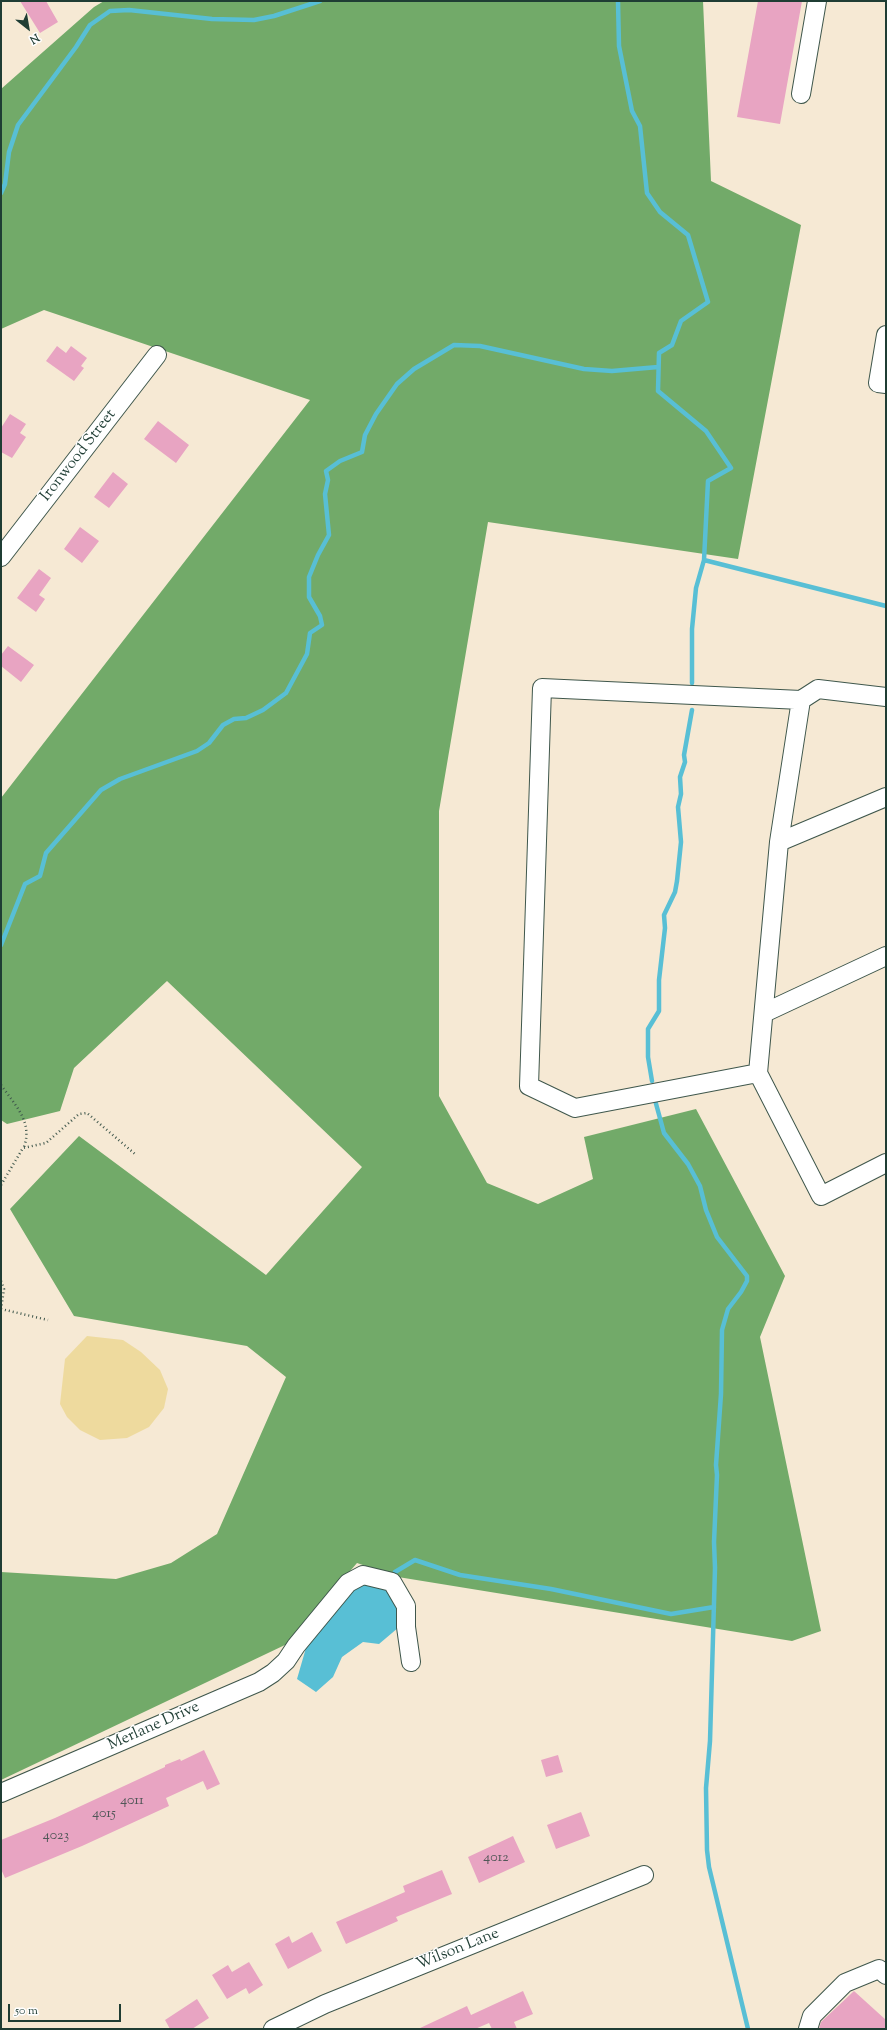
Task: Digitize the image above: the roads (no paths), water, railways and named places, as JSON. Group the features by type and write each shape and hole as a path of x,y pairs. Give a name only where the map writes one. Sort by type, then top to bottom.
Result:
{"street":[{"path":"800,94 817,1"},
{"path":"886,335 878,383 886,384"},
{"name":"Ironwood Street","path":"1,557 157,355"},
{"path":"758,1073 576,1108 529,1086 542,688 801,700 818,689 886,697"},
{"path":"801,700 779,842 758,1073 821,1196 886,1164"},
{"path":"779,842 886,797"},
{"path":"764,1013 886,956"},
{"name":"Merlane Drive","path":"1,1793 259,1682 273,1673 286,1661 296,1646 348,1583 363,1575 392,1582 406,1606 406,1627 412,1662"},
{"name":"Wilson Lane","path":"273,2029 325,2004 644,1875"},
{"path":"808,2029 812,2016 845,1983 879,1969 886,1975"}],"water":[{"path":"357,1581 387,1590 405,1622 379,1644 363,1642 342,1657 333,1677 316,1692 297,1679 310,1634"}],"waterway":[{"path":"1,193 5,184 9,152 18,125 76,47 90,25 110,11 129,10 212,19 254,20 274,16 320,1"},
{"path":"618,1 619,46 632,111 640,126 647,193 660,212 688,235 708,302 681,321 672,345 659,353 658,391 706,431 731,468 708,481 704,560 696,588 692,629 692,683"},
{"path":"1,945 25,884 40,876 46,853 101,790 120,779 197,751 209,743 223,725 234,719 246,718 263,710 286,693 307,654 310,633 322,625 320,616 309,597 309,577 318,555 329,535 325,494 328,480 326,471 340,461 362,452 365,435 376,414 397,384 414,369 454,345 480,346 584,369 612,371 658,367"},
{"path":"704,560 886,606"},
{"path":"652,1081 648,1057 648,1029 659,1011 659,980 665,928 664,915 675,892 677,881 681,842 678,807 681,794 680,777 685,762 684,755 692,710"},
{"path":"655,1100 664,1133 688,1164 700,1186 706,1210 717,1237 747,1276 747,1281 741,1292 728,1309 722,1330 721,1394 716,1465 717,1475 714,1542 715,1568 710,1741 706,1788 707,1850 709,1867 748,2029"},
{"path":"395,1572 415,1560 460,1575 551,1589 671,1614 714,1607"}]}
